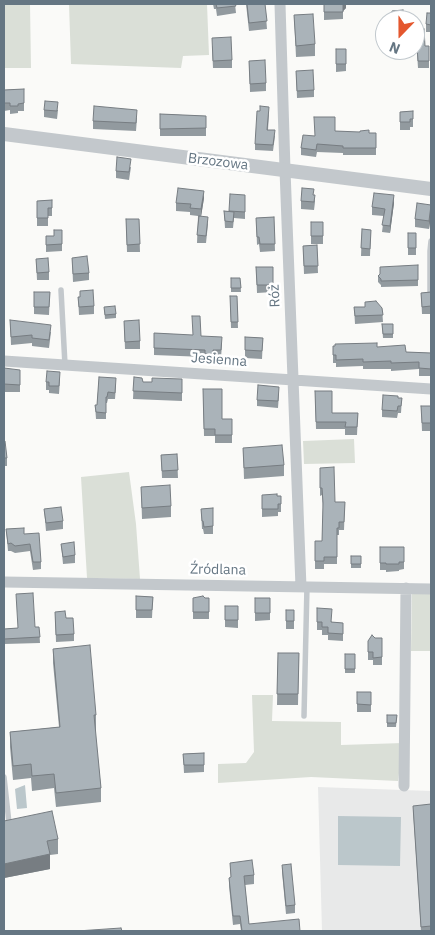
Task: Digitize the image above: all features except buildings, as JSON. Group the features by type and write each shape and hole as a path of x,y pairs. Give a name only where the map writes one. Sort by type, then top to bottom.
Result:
{"street":[{"name":"Róż","path":"280,4 285,170 304,586"},
{"name":"Brzozowa","path":"4,134 431,189"},
{"name":"Jesienna","path":"4,361 431,389"},
{"name":"Źródlana","path":"4,582 431,588"},
{"path":"404,786 406,588"}],"lane":[{"path":"430,291 431,240"},
{"path":"61,290 66,365"},
{"path":"304,586 304,716"},
{"path":"4,777 8,824"}],"shaded area":[{"path":"4,4 30,4 31,68 4,68"},
{"path":"69,4 207,4 209,55 183,56 181,68 71,64"},
{"path":"354,439 355,463 304,464 303,441"},
{"path":"129,472 136,524 140,579 87,578 81,477"},
{"path":"412,594 431,594 431,651 411,651"},
{"path":"252,695 273,695 272,721 341,722 341,745 403,743 398,781 311,777 218,783 218,764 246,763 254,752"},
{"path":"25,785 27,808 17,809 15,789"},
{"path":"318,787 431,791 431,931 322,931"},
{"path":"338,816 401,817 400,866 338,865"}]}
